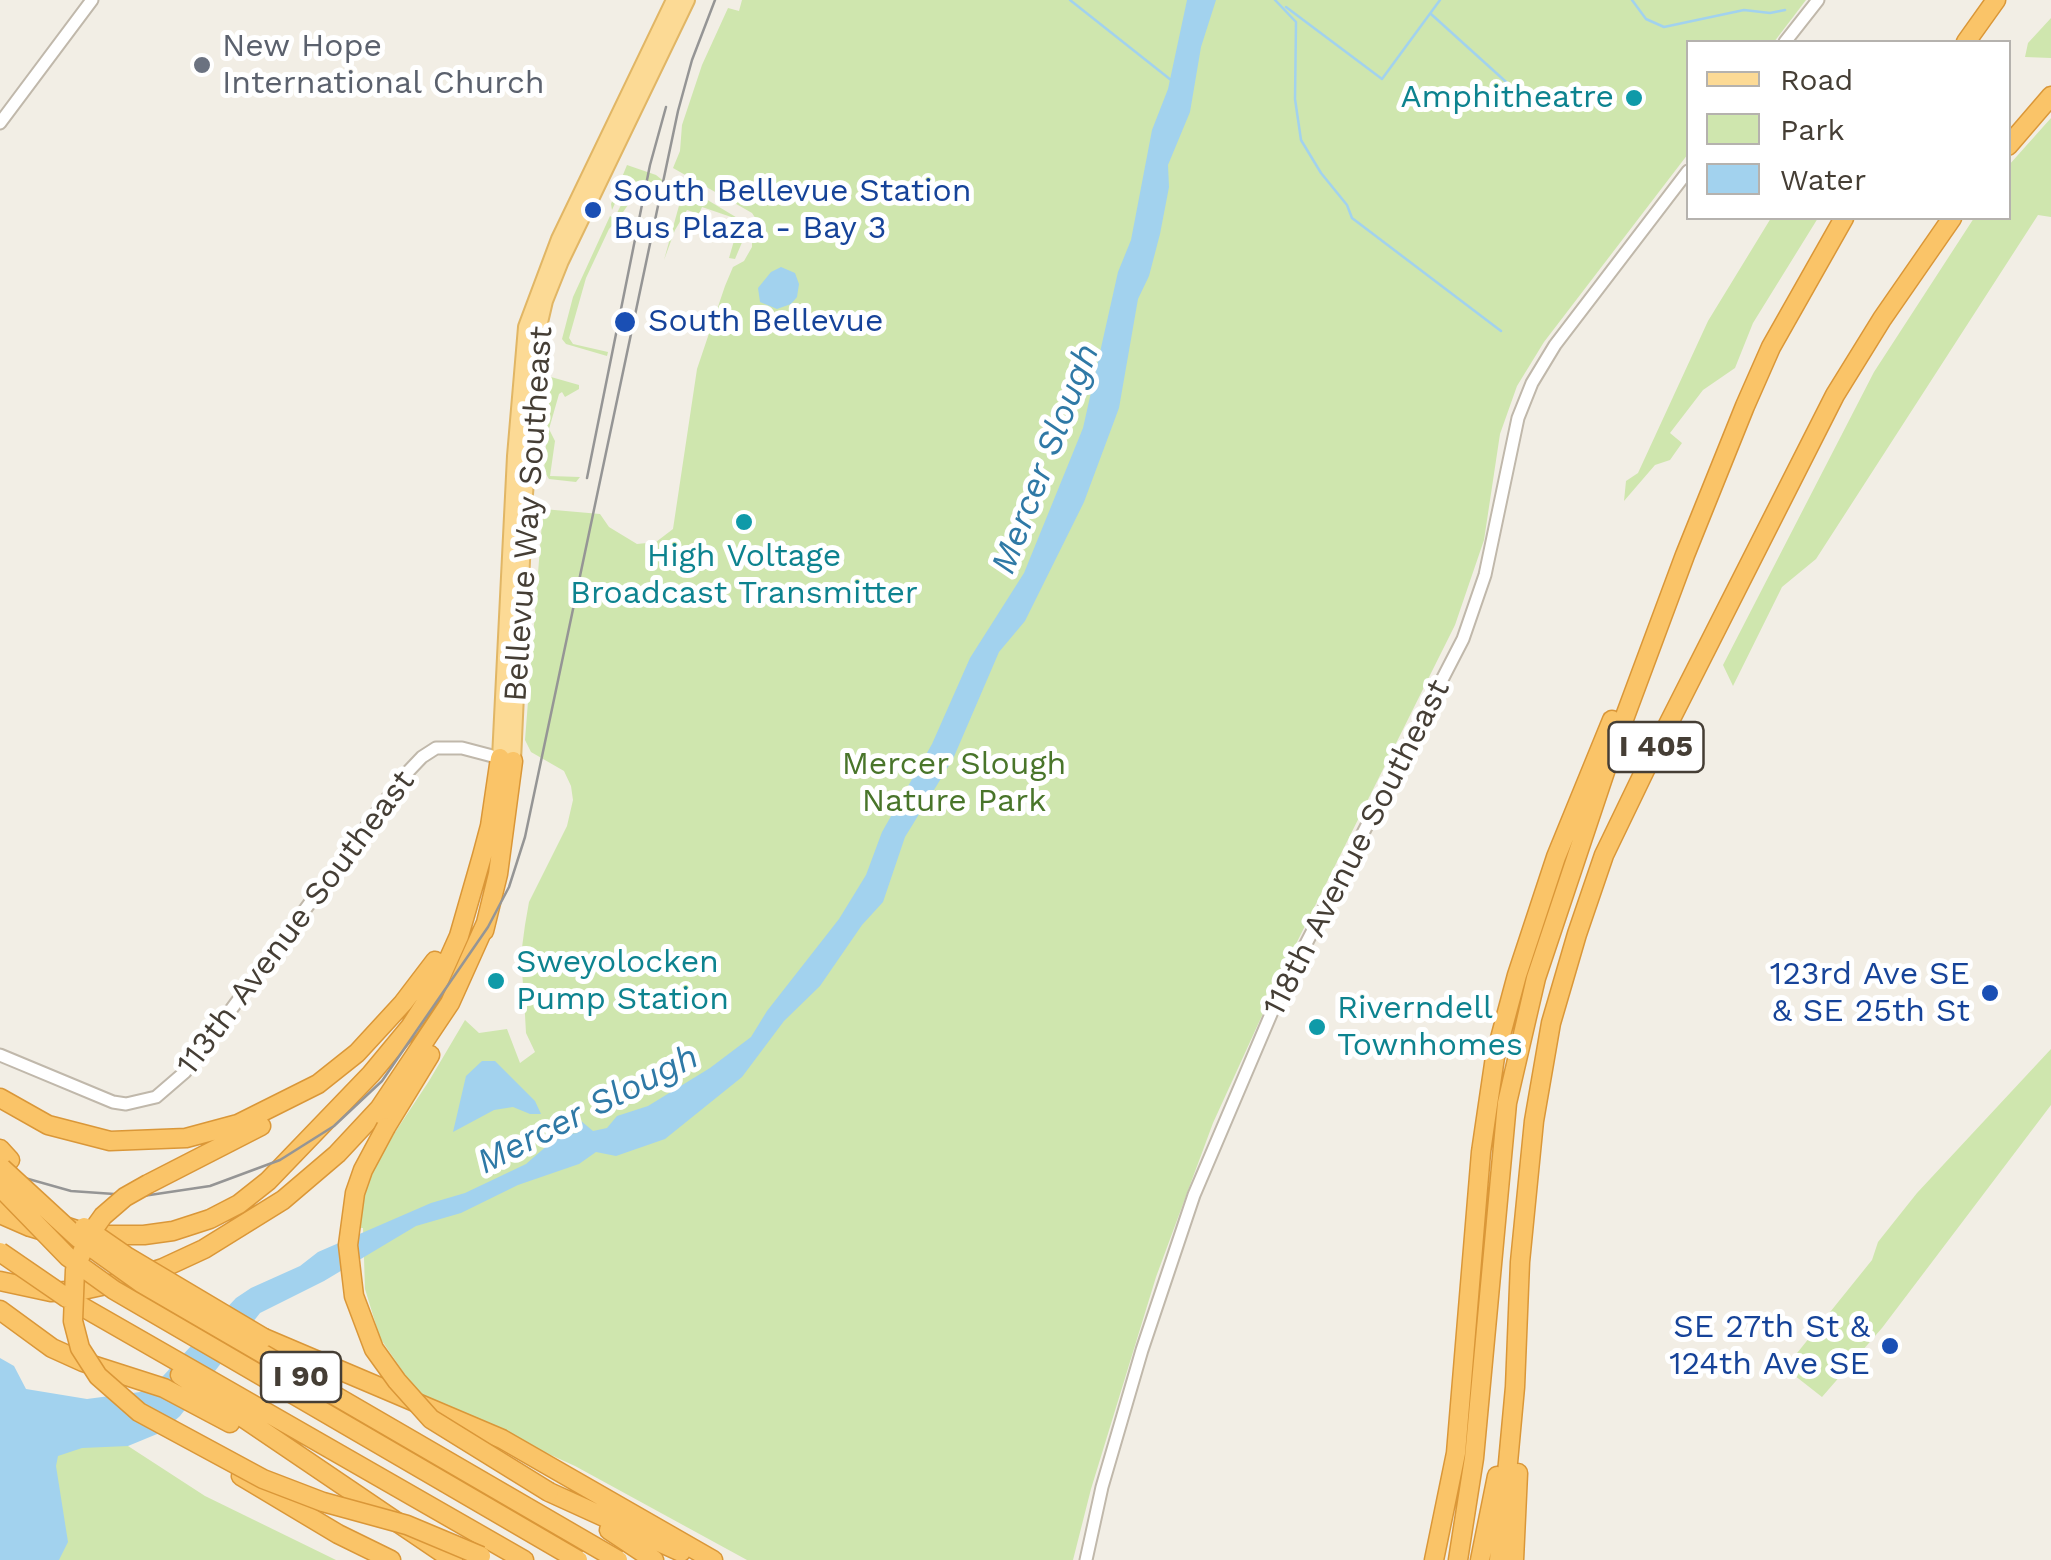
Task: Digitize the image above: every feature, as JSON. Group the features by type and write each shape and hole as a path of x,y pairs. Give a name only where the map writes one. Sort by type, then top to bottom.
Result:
{"highway":[{"path":"1967,40 1996,0"},
{"path":"2011,143 2051,96"},
{"name":"I 405","path":"1458,1560 1474,1458 1507,1103 1517,1050 1557,910 1684,556 1771,347 1843,220"},
{"name":"I 405","path":"1499,1560 1534,1120 1551,1022 1604,855 1835,396 1951,220"},
{"path":"1435,1556 1456,1453 1481,1152 1496,1057 1517,975 1574,810 1684,556"},
{"path":"0,1200 70,1228 123,1236 182,1228 240,1204 293,1156 410,1027 452,954 507,759"},
{"path":"507,759 504,837 486,923 454,1009 363,1170 349,1230 350,1275 368,1336 397,1381 431,1418 654,1560"},
{"path":"391,1560 305,1514 140,1412 110,1389 88,1362 73,1321 72,1289 79,1257 95,1226 113,1206 297,1107 339,1078 386,1033 435,961 460,916 476,874"},
{"path":"0,1281 50,1292 83,1290 162,1268 258,1218 337,1154 378,1109 462,981 486,923"},
{"path":"0,1098 48,1125 89,1138 158,1142 212,1132 265,1113 318,1084 373,1037 435,961"},
{"path":"0,1214 76,1243 120,1249 171,1241 212,1228 275,1193 322,1157 379,1102 414,1059"},
{"path":"2,1166 68,1257 114,1290 578,1560"},
{"path":"2,1166 126,1256 264,1338 502,1439 713,1560"},
{"name":"I 90","path":"2,1166 78,1238 141,1283 618,1560"},
{"name":"I 90","path":"0,1252 67,1298 524,1560"},
{"path":"67,1298 453,1560"},
{"path":"0,1310 52,1348 178,1394 300,1467 331,1479"},
{"path":"1514,1560 1520,1450 1516,1332"},
{"path":"1480,1560 1515,1388"},
{"path":"140,1412 262,1480 407,1525 489,1560"},
{"path":"549,1492 701,1560"}],"main road":[{"name":"Bellevue Way Southeast","path":"507,759 522,358 531,309 560,239 674,0"},
{"name":"Bellevue Way Southeast","path":"507,759 504,683 519,494 532,373 545,302 687,0"},
{"path":"618,147 621,110"}],"street":[{"path":"0,123 92,0"},
{"path":"1787,40 1818,0"},
{"name":"118th Avenue Southeast","path":"1086,1560 1102,1487 1142,1350 1194,1194 1292,970 1463,639 1492,552 1514,435 1525,398 1555,345 1686,174"},
{"name":"113th Avenue Southeast","path":"0,1056 113,1102 126,1104 156,1098 186,1072 403,776 436,748 462,748 507,759"}],"green space":[{"name":"Mercer Slough Nature Park","path":"742,0 1806,0 1776,40 1686,40 1686,157 1544,342 1517,386 1500,434 1484,540 1455,625 1281,974 1213,1123 1156,1277 1073,1560 747,1560 575,1466 419,1395 380,1338 365,1289 360,1228 363,1193 372,1167 465,1020 479,1033 507,1029 520,1063 535,1052 526,1033 521,955 525,925 529,902 567,826 573,800 564,771 531,752 525,740 543,509 600,514 609,527 637,544 656,542 673,529 697,369 733,267 744,261 752,247 752,232 760,225 752,213 673,168 702,65 728,8 739,11"},
{"path":"2051,18 2051,58 2025,57 2028,43"},
{"path":"2051,118 2051,217 2038,215 1816,559 1782,587 1733,686 1723,665 1874,372 1973,220 2011,220 2011,163"},
{"path":"627,165 656,175 669,191 637,192 621,215 617,213 626,195 620,192 612,210 611,204"},
{"path":"681,184 744,222 743,240 735,259 729,258 740,220 702,207 699,214 687,210 664,260"},
{"path":"610,216 617,220 586,278 569,338 573,344 608,352 607,356 566,344 562,339 573,297"},
{"path":"1770,220 1817,220 1753,323 1735,368 1703,390 1670,433 1682,443 1670,460 1655,465 1624,501 1626,481 1638,473 1708,321"},
{"path":"551,377 579,385 579,389 565,397 562,392 559,394 549,429 555,441 550,476 580,477 576,482 549,479 544,471"},
{"path":"2051,1049 2051,1105 1882,1328 1822,1397 1785,1368 1872,1260 1878,1242 1917,1193"},
{"path":"0,1416 107,1446 128,1446 205,1496 336,1560 0,1560"}],"water":[{"name":"Mercer Slough","path":"1187,0 1216,0 1201,47 1190,112 1168,165 1169,187 1160,234 1149,276 1138,299 1119,408 1084,502 1025,621 999,652 953,759 905,837 883,902 820,986 784,1021 742,1077 665,1139 616,1156 596,1152 579,1164 518,1185 461,1213 416,1226 324,1281 260,1313 180,1416 162,1432 128,1446 82,1448 58,1456 56,1466 68,1542 59,1560 0,1560 0,1358 14,1366 26,1389 87,1399 140,1392 163,1376 236,1298 251,1288 300,1266 318,1252 526,1164 565,1134 578,1133 565,1122 567,1114 593,1131 607,1128 617,1116 648,1106 751,1037 839,919 866,875 882,832 932,744 970,658 1024,573 1083,428 1118,272 1131,240 1152,130 1168,89"},
{"path":"781,267 795,273 799,284 791,304 777,309 760,302 758,288 771,272"},
{"path":"482,1061 495,1061 535,1101 541,1114 513,1107 494,1110 453,1132 466,1076"}],"waterway":[{"path":"1070,0 1171,80"},
{"path":"1275,0 1296,22 1295,99 1301,140 1321,173 1347,205 1352,218 1501,331"},
{"path":"1286,7 1382,79 1440,0"},
{"path":"1632,0 1646,19 1664,27 1744,10 1785,10"},
{"path":"1431,14 1515,90"}],"tram line":[{"path":"0,1171 71,1191 143,1196 210,1186 280,1160 334,1126 382,1081 488,927 509,887 525,837 678,111 715,0"},
{"path":"587,478 650,165 666,107"}],"place":[{"name":"New Hope International Church","path":"202,65"},
{"name":"Amphitheatre","path":"1634,98"},
{"name":"South Bellevue Station Bus Plaza - Bay 3","path":"593,210"},
{"name":"South Bellevue","path":"625,322"},
{"name":"High Voltage Broadcast Transmitter","path":"744,522"},
{"name":"Sweyolocken Pump Station","path":"496,981"},
{"name":"123rd Ave SE & SE 25th St","path":"1990,993"},
{"name":"Riverndell Townhomes","path":"1317,1027"},
{"name":"SE 27th St & 124th Ave SE","path":"1890,1346"}]}
